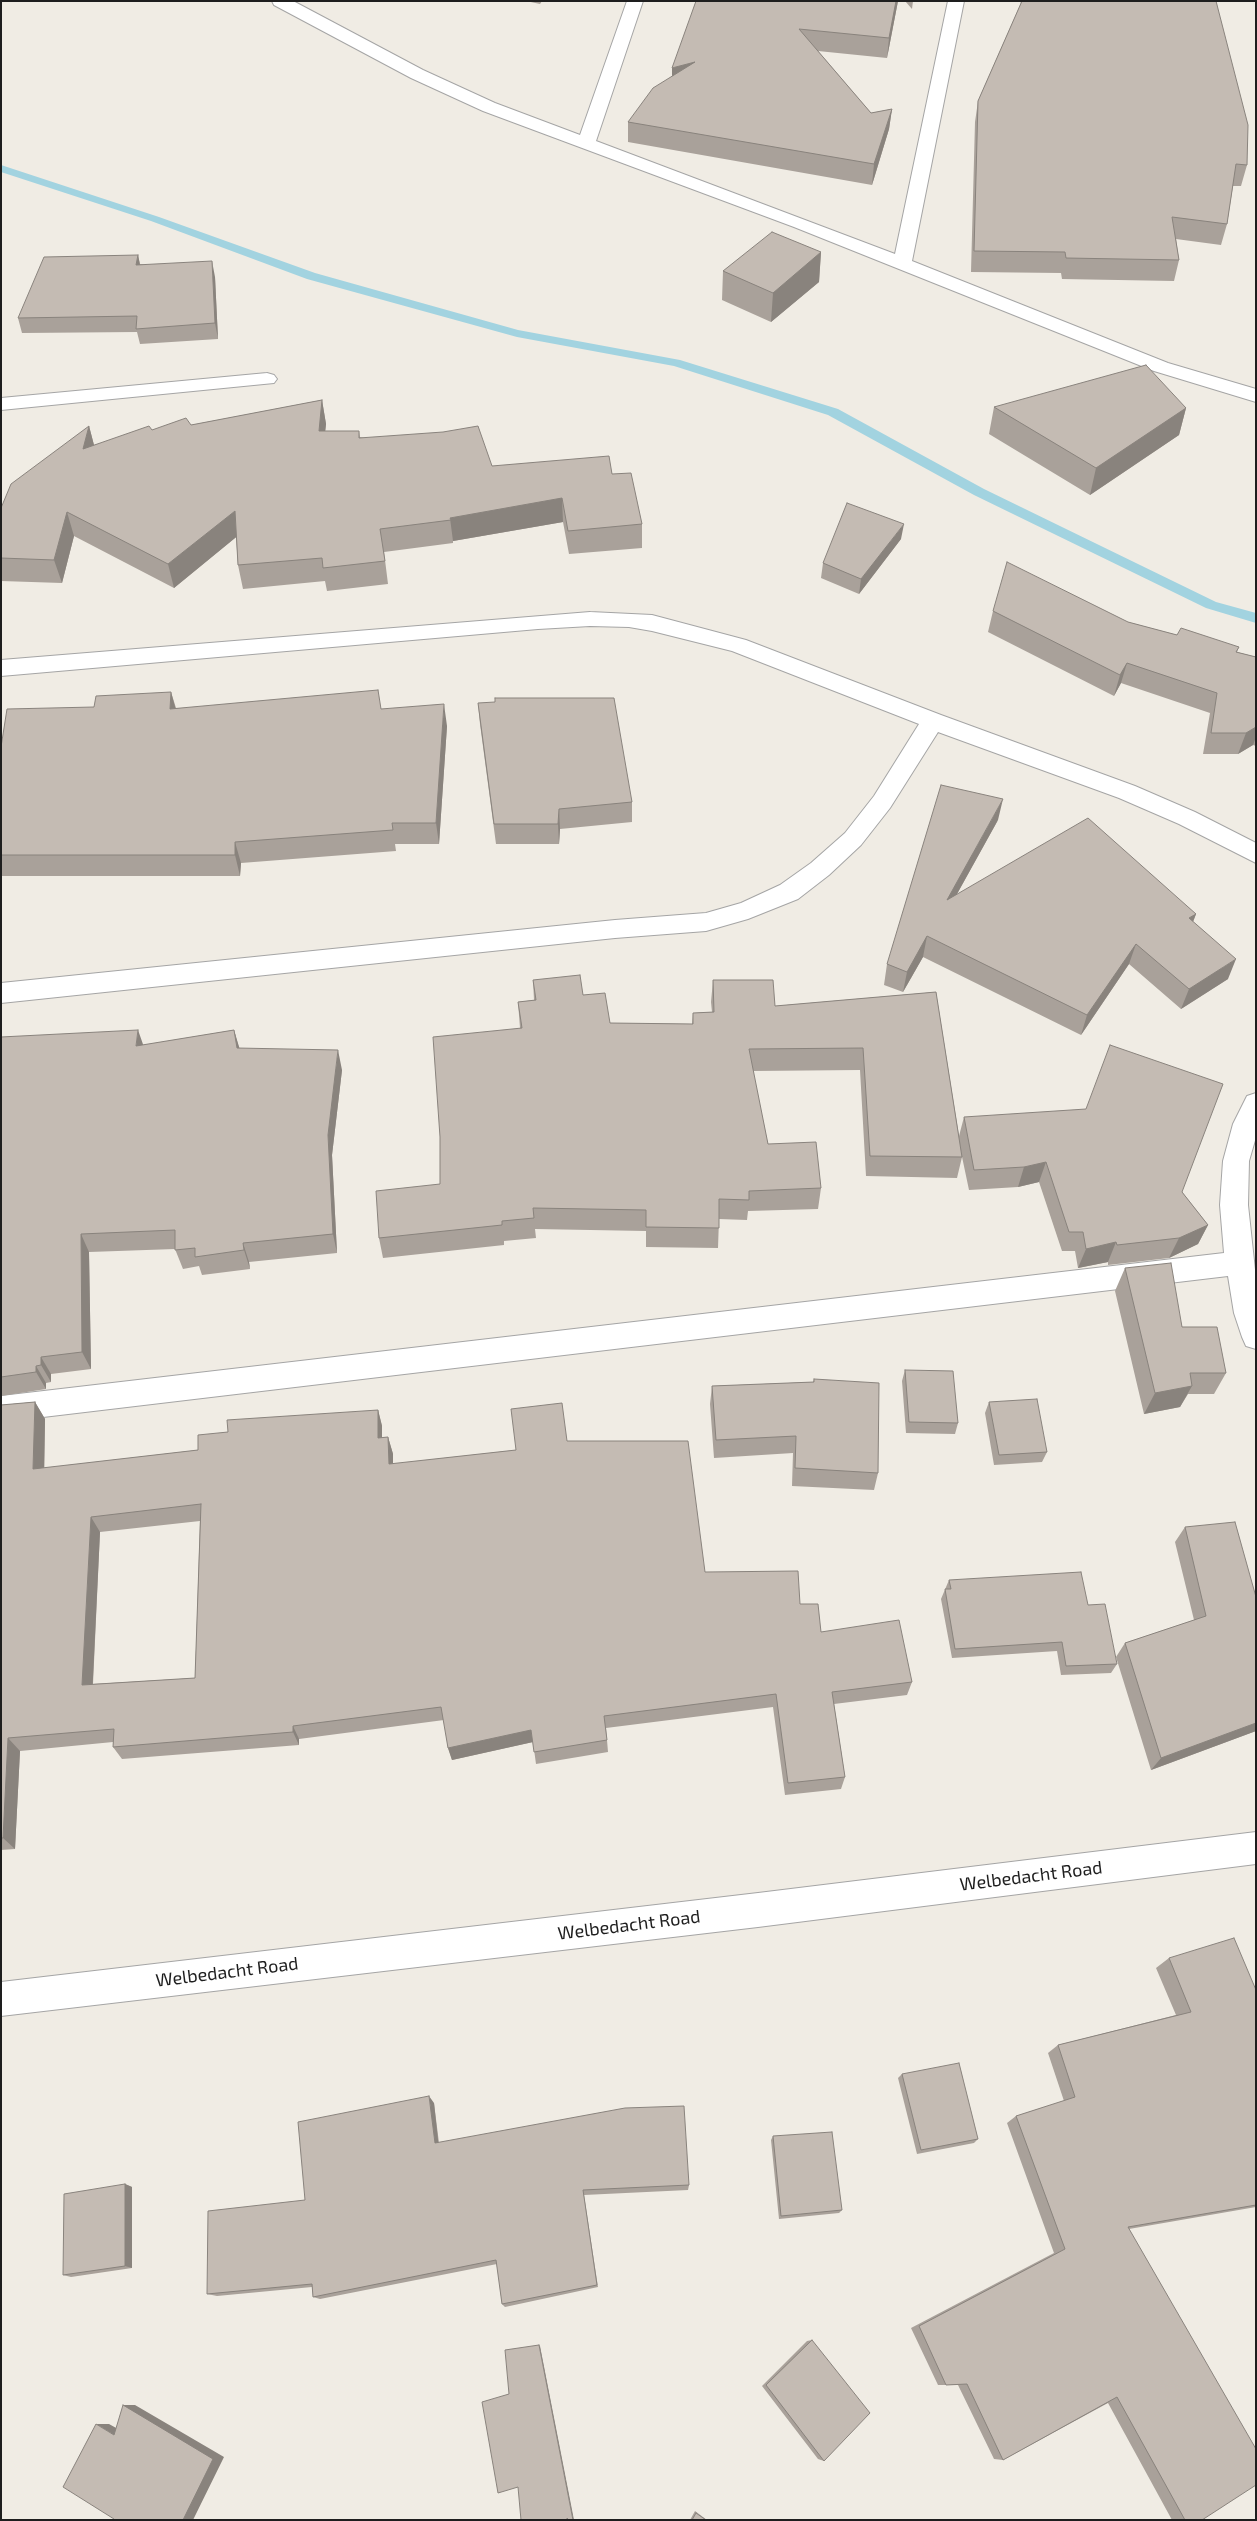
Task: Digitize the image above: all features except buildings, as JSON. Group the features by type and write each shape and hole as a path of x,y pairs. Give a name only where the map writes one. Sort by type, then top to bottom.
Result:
{"street":[{"path":"280,1 450,90 489,107 802,224 1162,367 1256,396"},
{"path":"586,143 635,1"},
{"path":"902,265 956,1"},
{"path":"1,404 267,379"},
{"path":"1,668 480,626 590,619 629,620 690,631 738,645 933,722 1126,792 1187,818 1256,854"},
{"path":"1,993 615,929 706,922 748,910 789,892 820,869 853,839 882,802 933,722"},
{"path":"1256,1104 1246,1124 1236,1161 1234,1205 1239,1263 1248,1313 1256,1337"},
{"path":"1,1409 1239,1263"},
{"name":"Welbedacht Road","path":"1,1999 758,1910 1256,1848"}],"waterway":[{"path":"1,168 155,219 311,276 517,333 676,363 833,412 979,492 1211,605 1256,618"}]}
